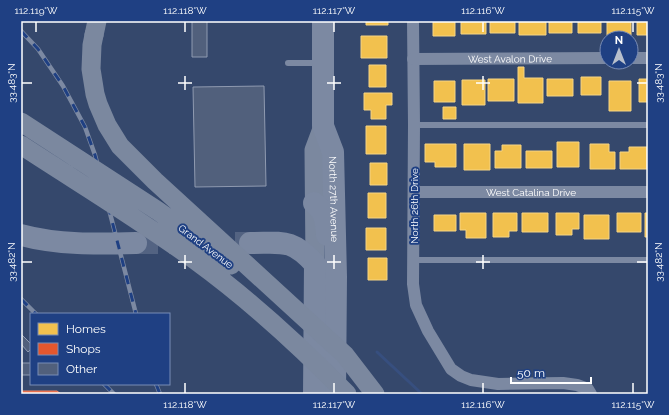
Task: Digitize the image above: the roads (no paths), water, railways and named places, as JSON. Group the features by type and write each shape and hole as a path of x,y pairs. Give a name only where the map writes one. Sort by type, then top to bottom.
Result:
{"highway":[{"name":"North 27th Avenue","path":"323,21 323,126 333,152 336,276 335,394"},
{"path":"314,203 322,210 325,216 330,264 336,276"},
{"path":"21,235 64,242 136,243"},
{"path":"250,243 283,243 291,245 304,252 315,264"},
{"name":"North 27th Avenue","path":"314,394 315,264"}],"main road":[{"path":"96,28 91,57 95,94 107,125 120,146 155,181 345,355 375,394"},
{"name":"Grand Avenue","path":"21,122 158,211 226,260 296,321 372,394"},
{"name":"North 27th Avenue","path":"315,264 314,150 323,126"},
{"name":"Grand Avenue","path":"21,145 134,217 208,270 279,328 347,394"}],"street":[{"name":"North 26th Drive","path":"413,21 413,284 416,305 428,331 451,369 461,376 471,380 498,384 577,384 590,392"},
{"name":"West Avalon Drive","path":"413,59 599,58"},
{"name":"West Catalina Drive","path":"414,192 648,192"}],"lane":[{"path":"288,63 323,63"},
{"path":"414,124 648,126"},
{"path":"413,260 648,260"}],"waterway":[{"path":"377,352 422,394"}],"tunnel":[{"path":"136,243 250,243"}],"railway":[{"path":"21,31 38,49 63,86 85,127 95,155 136,313"},
{"path":"21,299 35,313"},
{"path":"105,385 114,394"},
{"path":"156,385 160,394"}]}
